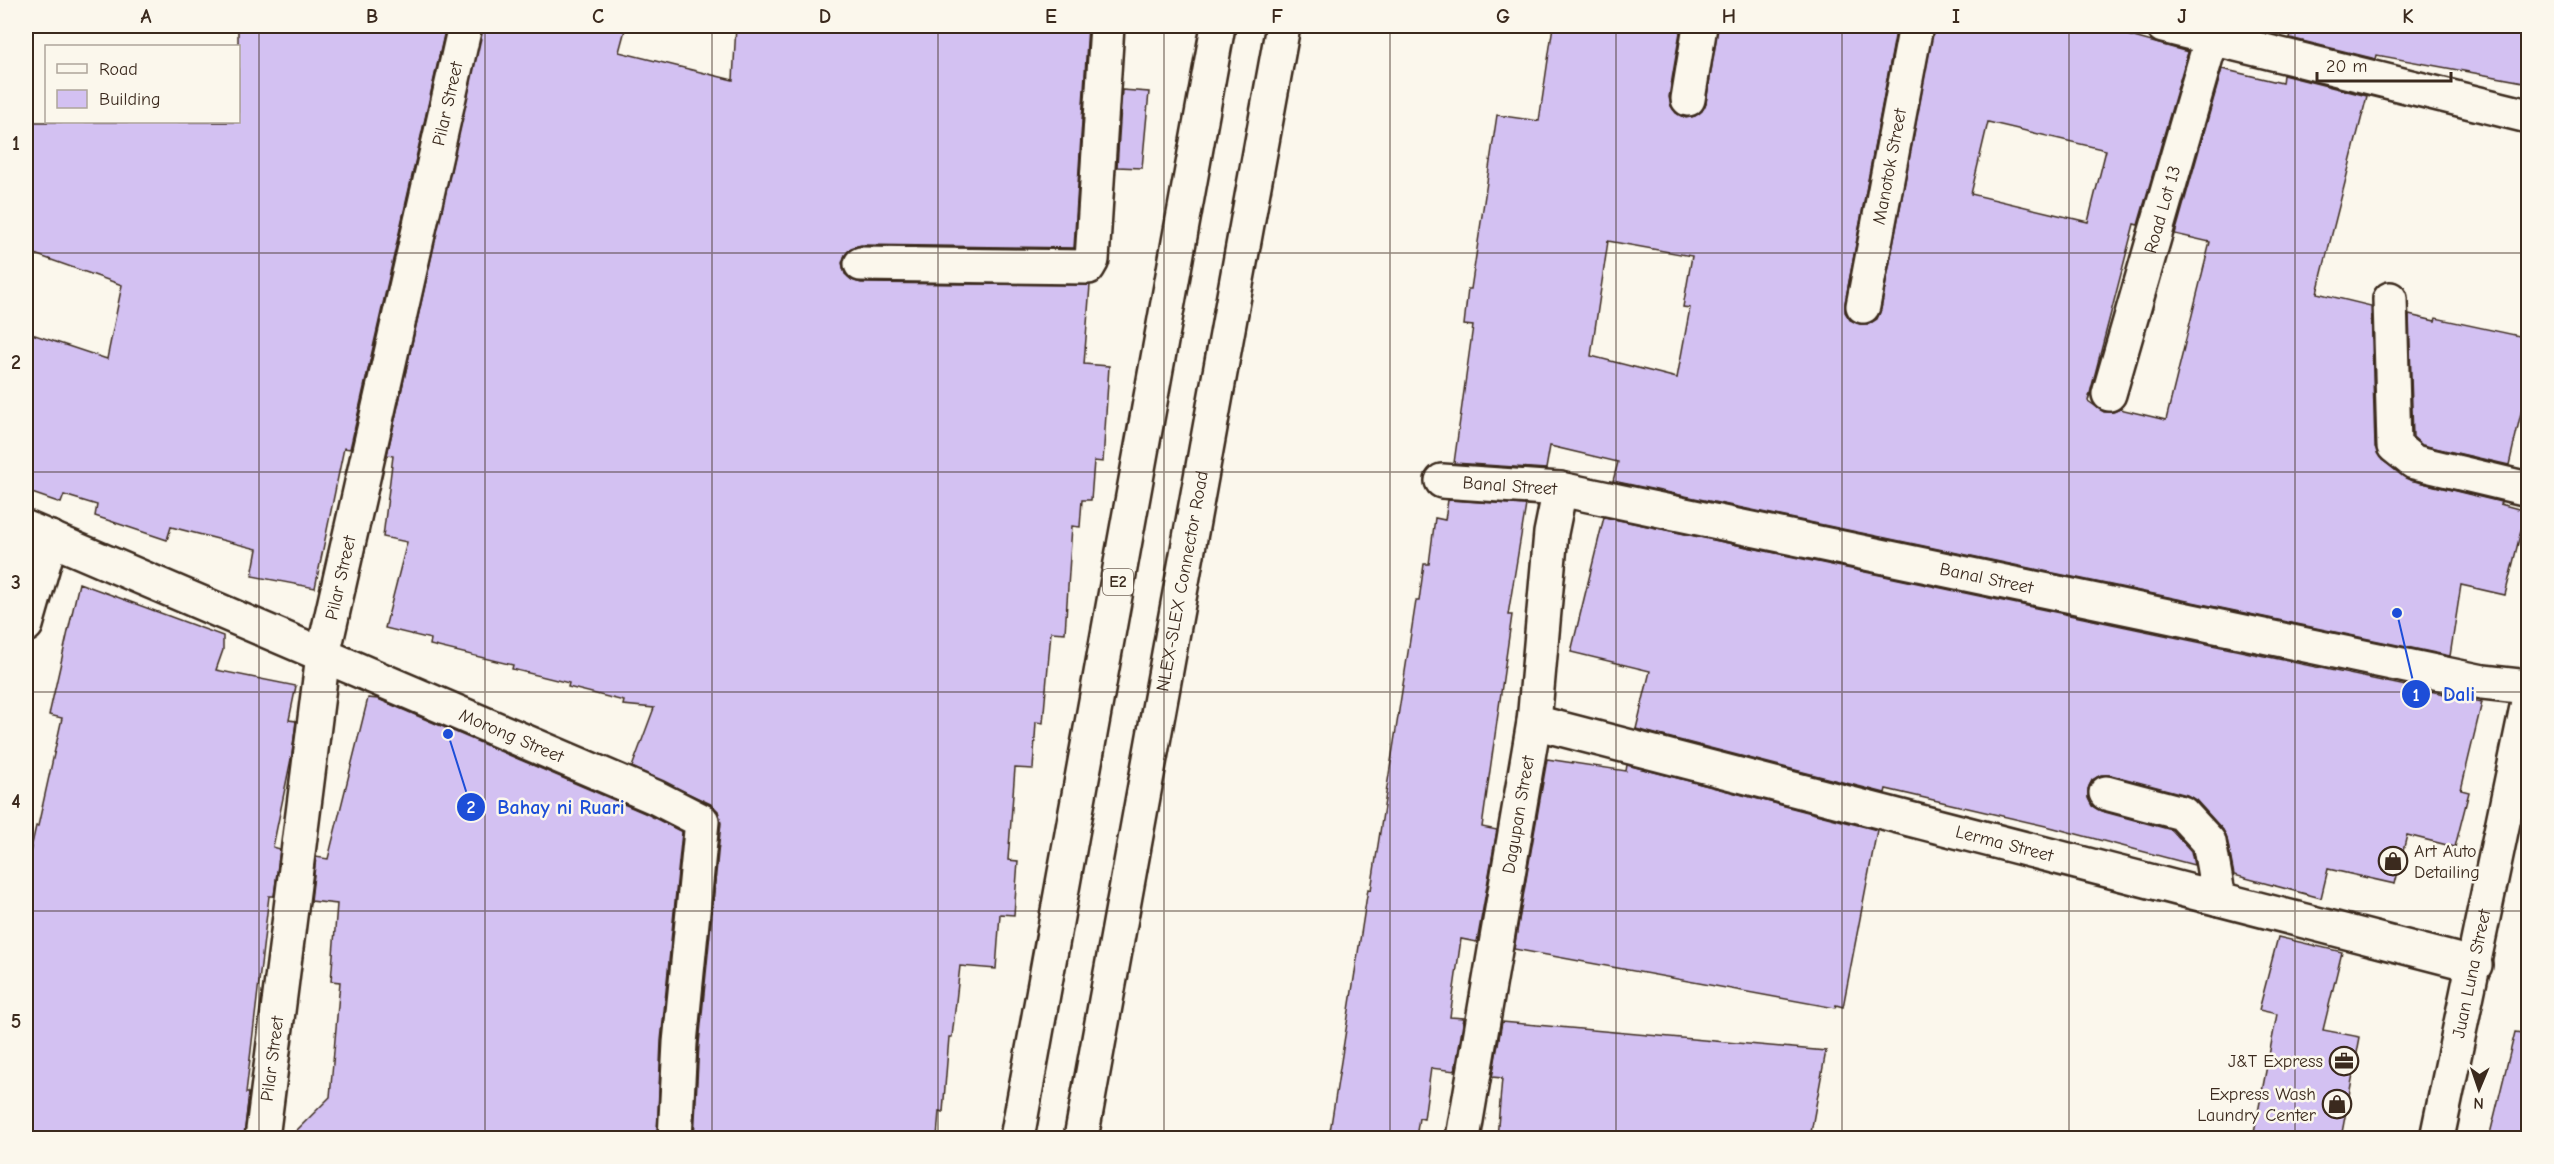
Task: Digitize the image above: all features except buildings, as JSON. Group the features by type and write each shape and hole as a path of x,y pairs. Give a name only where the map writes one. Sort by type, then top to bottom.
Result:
{"main road":[{"name":"Pilar Street","path":"262,1138 323,655 465,26"},
{"path":"861,264 1088,267 1092,260 1107,26"},
{"name":"E2","path":"1017,1138 1218,26"},
{"name":"NLEX-SLEX Connector Road","path":"1081,1138 1282,26"},
{"path":"1688,99 1700,26"},
{"name":"Manotok Street","path":"1863,306 1916,26"},
{"path":"2163,26 2213,31 2529,116"},
{"name":"Road Lot 13","path":"2109,394 2213,31"},
{"path":"2390,299 2394,446 2414,462 2529,489"},
{"name":"Banal Street","path":"1442,481 1560,489 2483,682 2529,687"},
{"name":"Dagupan Street","path":"1463,1138 1534,722 1551,533 1560,489"},
{"name":"Morong Street","path":"38,533 655,797 702,822 680,1043 675,1138"},
{"path":"26,625 38,533"},
{"name":"Juan Luna Street","path":"2437,1138 2529,702"},
{"name":"Lerma Street","path":"1534,722 2475,964"},
{"path":"2106,793 2182,813 2209,842 2219,899"}],"place":[{"name":"Dali","path":"2397,613"},
{"name":"Bahay ni Ruari","path":"448,734"},
{"name":"Art Auto Detailing","path":"2393,861"},
{"name":"J&T Express","path":"2344,1061"},
{"name":"Express Wash Laundry Center","path":"2337,1104"}]}
